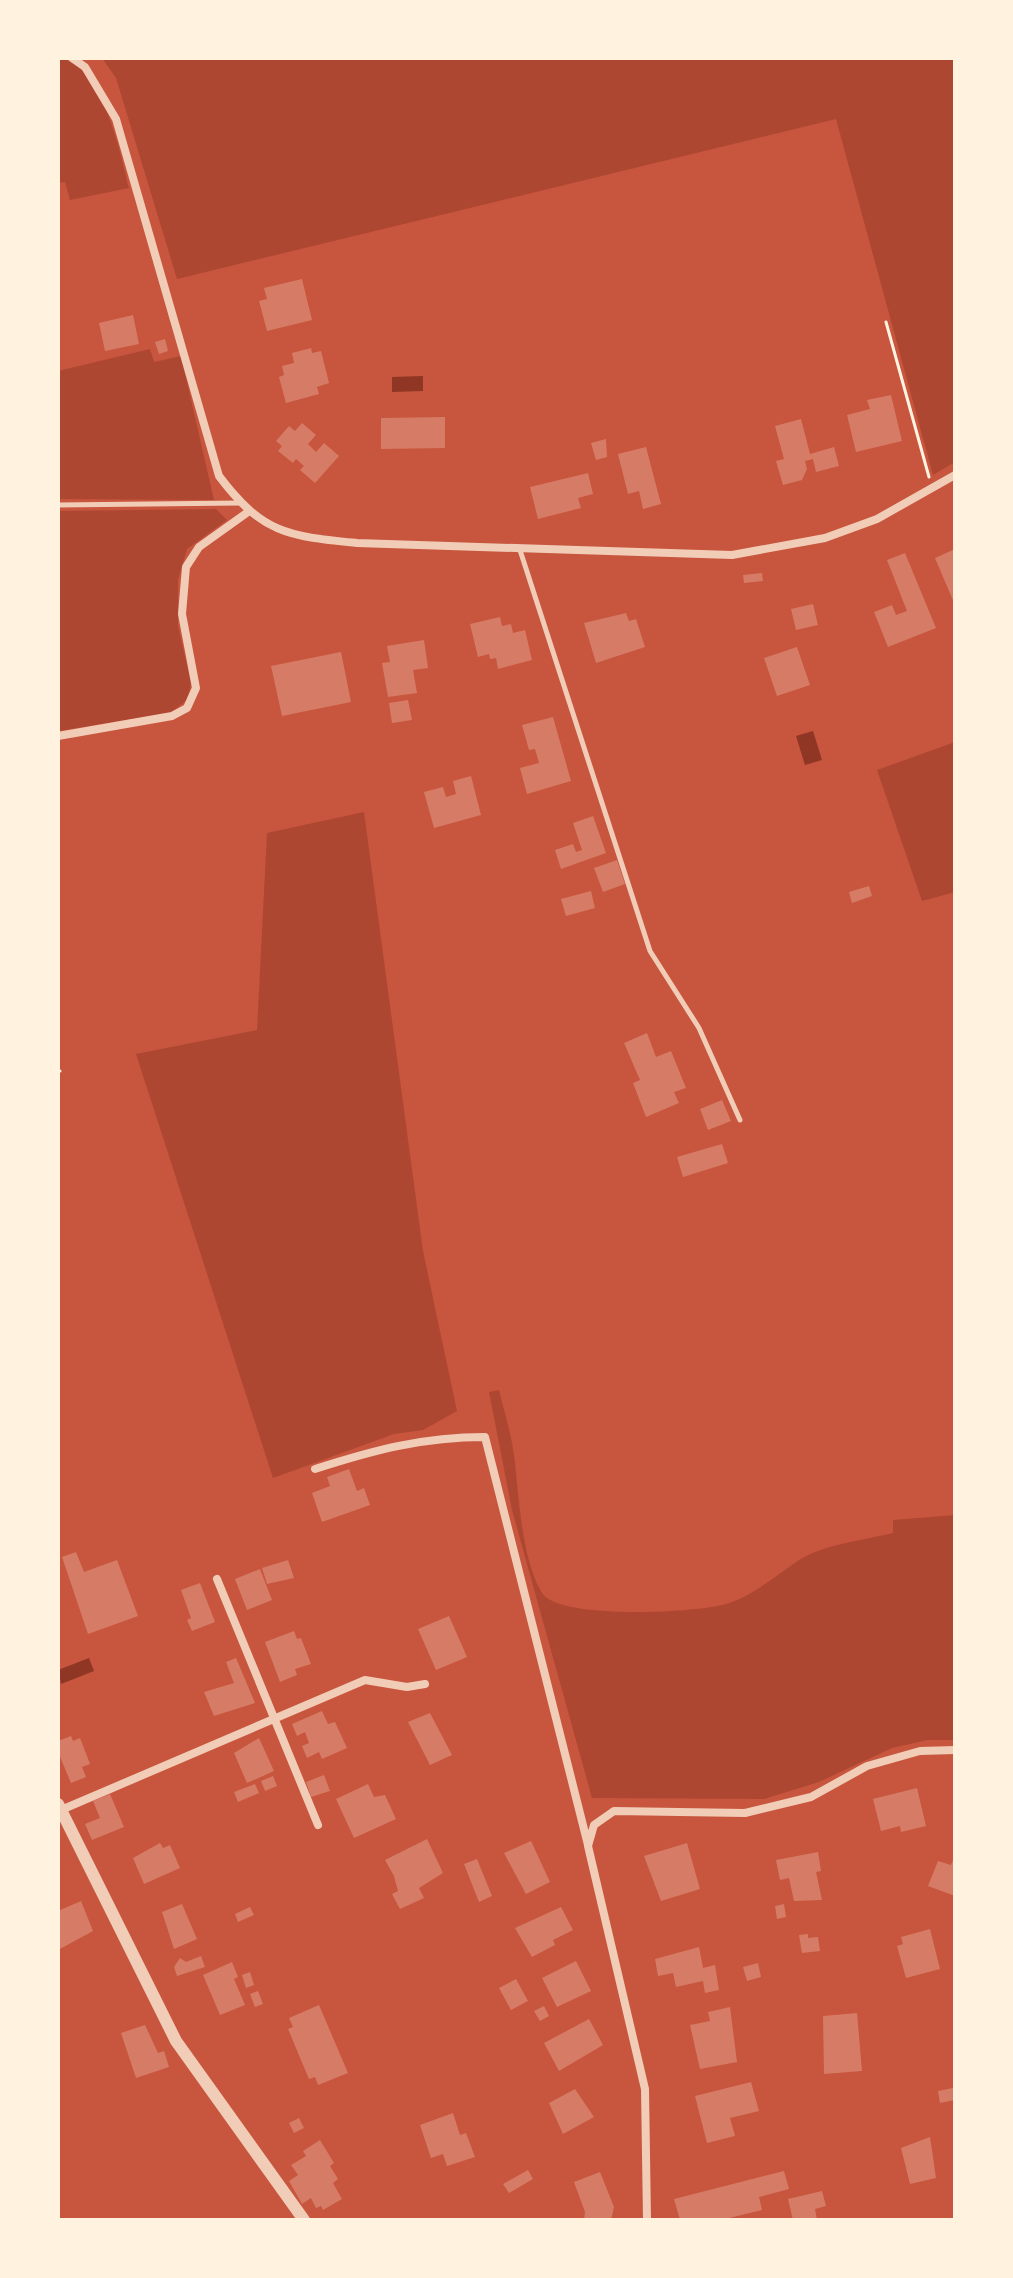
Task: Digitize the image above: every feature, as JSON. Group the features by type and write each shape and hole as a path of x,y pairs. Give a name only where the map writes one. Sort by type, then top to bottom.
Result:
{"street":[{"path":"72,58 85,67 116,119 219,476 248,512 269,525 311,538 357,543 732,555 774,550 825,538 877,519 955,475"},
{"path":"58,736 172,716 187,708 196,688 182,614 186,567 199,547 248,512"},
{"path":"315,1469 434,1437 485,1437 588,1846 645,2089 647,2220"},
{"path":"217,1579 318,1825"},
{"path":"316,2220 303,2218 176,2041 60,1807 365,1680 407,1687 425,1684"},
{"path":"588,1846 594,1825 614,1811 745,1813 811,1797 867,1766 920,1751 955,1750"}],"lane":[{"path":"58,505 240,503"},
{"path":"519,546 650,951 699,1028 740,1120"}],"path":[{"path":"886,322 932,489"}],"shaded area":[{"path":"58,58 74,64 98,92 114,133 129,188 70,200 65,182 58,183"},
{"path":"102,58 955,58 955,462 933,475 836,119 177,279 116,78"},
{"path":"150,349 154,362 181,356 214,500 58,499 58,371"},
{"path":"423,376 423,391 392,392 392,377"},
{"path":"216,509 227,520 187,549 178,580 178,626 191,683 187,700 170,713 58,731 58,511"},
{"path":"813,731 822,760 805,765 796,736"},
{"path":"955,742 955,892 922,901 877,770"},
{"path":"364,812 423,1251 457,1411 423,1430 394,1434 273,1478 136,1054 257,1030 267,833"},
{"path":"499,1390 513,1447 529,1563 542,1593 554,1602 600,1611 629,1612 687,1610 726,1604 755,1591 809,1555 833,1546 893,1533 893,1520 955,1515 955,1740 928,1740 892,1748 819,1782 764,1799 592,1798 512,1510 489,1392"},
{"path":"89,1658 94,1671 61,1684 58,1670"}],"building":[{"path":"302,279 312,320 267,331 259,301 267,299 264,288"},
{"path":"133,315 139,344 105,351 99,323"},
{"path":"165,339 168,351 159,354 155,342"},
{"path":"311,348 312,353 321,351 329,383 317,387 319,394 286,403 279,377 284,375 282,366 294,363 292,353"},
{"path":"891,395 902,441 856,452 847,415 870,409 867,400"},
{"path":"445,417 445,448 381,449 381,418"},
{"path":"801,419 810,454 834,447 839,466 816,472 813,459 805,461 807,469 802,480 783,485 776,461 784,459 775,426"},
{"path":"302,423 316,435 308,444 316,452 324,443 339,456 315,483 300,470 304,466 296,459 293,463 278,451 282,446 276,441 289,426 295,431"},
{"path":"606,439 607,457 596,460 591,443"},
{"path":"646,447 661,504 643,509 639,491 628,494 618,454"},
{"path":"588,473 593,494 578,498 581,508 538,519 530,487"},
{"path":"955,549 955,605 935,558"},
{"path":"905,553 936,628 888,647 874,612 892,605 896,615 907,611 887,560"},
{"path":"762,573 763,581 744,583 743,575"},
{"path":"813,604 818,625 796,630 791,609"},
{"path":"626,613 629,621 636,619 645,647 596,663 584,623"},
{"path":"500,617 502,626 511,624 513,633 525,630 532,660 498,669 496,658 490,659 489,654 478,657 470,624"},
{"path":"424,640 428,668 413,670 417,693 388,697 382,663 390,662 387,646"},
{"path":"797,647 810,685 777,696 764,658"},
{"path":"341,652 351,702 282,716 271,666"},
{"path":"408,700 412,720 392,723 389,703"},
{"path":"553,717 571,781 527,794 520,768 539,763 535,749 529,750 522,725"},
{"path":"471,776 481,815 434,828 424,792 443,787 446,797 456,794 453,781"},
{"path":"593,816 606,853 561,869 555,850 573,844 576,852 582,850 573,823"},
{"path":"617,860 625,884 603,892 594,868"},
{"path":"869,886 872,896 852,903 849,892"},
{"path":"591,891 595,908 566,916 561,899"},
{"path":"647,1033 656,1057 671,1051 686,1088 674,1092 679,1103 646,1117 633,1083 640,1080 624,1043"},
{"path":"722,1100 731,1121 708,1130 700,1109"},
{"path":"722,1144 728,1163 683,1177 677,1157"},
{"path":"349,1469 357,1491 364,1488 370,1505 322,1522 312,1493 330,1486 327,1477"},
{"path":"76,1552 84,1572 117,1560 138,1616 88,1634 62,1557"},
{"path":"288,1560 294,1578 267,1584 262,1568"},
{"path":"260,1569 272,1600 247,1610 235,1579"},
{"path":"200,1583 215,1622 192,1631 187,1620 191,1618 181,1590"},
{"path":"449,1616 467,1657 436,1670 418,1629"},
{"path":"294,1631 297,1639 301,1638 311,1664 295,1669 297,1675 280,1682 265,1642"},
{"path":"236,1658 255,1703 214,1716 204,1692 234,1683 226,1662"},
{"path":"322,1711 328,1724 335,1722 347,1748 322,1759 319,1752 307,1758 302,1746 309,1743 305,1732 297,1736 292,1724"},
{"path":"430,1713 452,1755 430,1765 408,1722"},
{"path":"71,1736 73,1741 80,1738 90,1764 82,1767 86,1777 71,1783 58,1752 58,1741"},
{"path":"259,1738 274,1771 247,1783 234,1753"},
{"path":"324,1775 330,1791 311,1797 306,1782"},
{"path":"273,1776 277,1786 265,1791 261,1781"},
{"path":"255,1784 259,1793 238,1802 234,1792"},
{"path":"368,1784 374,1797 385,1795 396,1819 354,1838 336,1799"},
{"path":"917,1788 926,1826 901,1832 900,1826 881,1831 873,1799"},
{"path":"110,1794 124,1827 92,1840 85,1824 100,1818 93,1801"},
{"path":"427,1839 443,1873 419,1888 424,1898 400,1909 392,1894 398,1891 394,1876 385,1860"},
{"path":"531,1841 550,1882 526,1894 504,1853"},
{"path":"160,1843 163,1848 170,1845 180,1868 144,1884 133,1858"},
{"path":"687,1843 700,1889 661,1901 644,1856"},
{"path":"818,1852 821,1871 816,1872 822,1900 794,1901 789,1878 780,1880 776,1860"},
{"path":"955,1855 955,1896 928,1886 938,1861 951,1865"},
{"path":"477,1859 492,1896 479,1902 464,1864"},
{"path":"81,1901 93,1931 58,1950 58,1911"},
{"path":"182,1904 197,1939 174,1949 162,1912"},
{"path":"784,1904 786,1917 777,1919 775,1906"},
{"path":"250,1907 254,1915 238,1922 235,1914"},
{"path":"561,1907 573,1930 553,1940 555,1945 532,1957 515,1928"},
{"path":"930,1929 940,1969 906,1978 897,1946 903,1944 901,1937"},
{"path":"808,1934 808,1938 818,1937 820,1951 802,1953 799,1935"},
{"path":"699,1947 703,1968 715,1965 719,1990 705,1993 703,1981 676,1987 673,1973 658,1976 655,1959"},
{"path":"201,1956 205,1967 177,1976 174,1967 180,1958 186,1962"},
{"path":"576,1961 591,1991 557,2007 542,1978"},
{"path":"232,1962 238,1977 234,1979 245,2005 220,2015 203,1975"},
{"path":"758,1963 761,1977 747,1981 743,1967"},
{"path":"250,1972 254,1985 246,1988 242,1975"},
{"path":"516,1979 528,2001 511,2010 499,1988"},
{"path":"258,1991 263,2004 255,2007 250,1994"},
{"path":"319,2005 348,2073 318,2085 315,2077 309,2079 288,2029 293,2027 289,2018"},
{"path":"544,2006 549,2016 540,2021 534,2011"},
{"path":"730,2007 737,2062 700,2069 690,2025 710,2021 708,2012"},
{"path":"857,2013 862,2071 824,2074 823,2016"},
{"path":"589,2019 603,2045 559,2071 544,2043"},
{"path":"145,2025 158,2053 164,2051 169,2067 136,2078 121,2033"},
{"path":"751,2082 759,2111 730,2118 735,2136 707,2143 695,2096"},
{"path":"953,2088 955,2100 940,2103 938,2091"},
{"path":"575,2089 594,2117 563,2134 549,2103"},
{"path":"453,2113 460,2135 466,2133 475,2157 447,2166 443,2154 431,2158 420,2125"},
{"path":"299,2118 304,2128 294,2133 289,2123"},
{"path":"930,2137 936,2178 910,2184 901,2148"},
{"path":"320,2140 334,2163 330,2166 338,2179 333,2183 342,2199 323,2210 321,2206 316,2208 311,2198 302,2204 289,2181 298,2175 291,2165 306,2156 303,2151"},
{"path":"528,2170 533,2179 509,2193 503,2184"},
{"path":"784,2171 789,2189 759,2197 762,2210 721,2220 680,2220 674,2199"},
{"path":"600,2172 614,2207 611,2220 584,2220 585,2212 574,2182"},
{"path":"822,2191 826,2206 815,2209 817,2220 793,2220 788,2199"}]}
